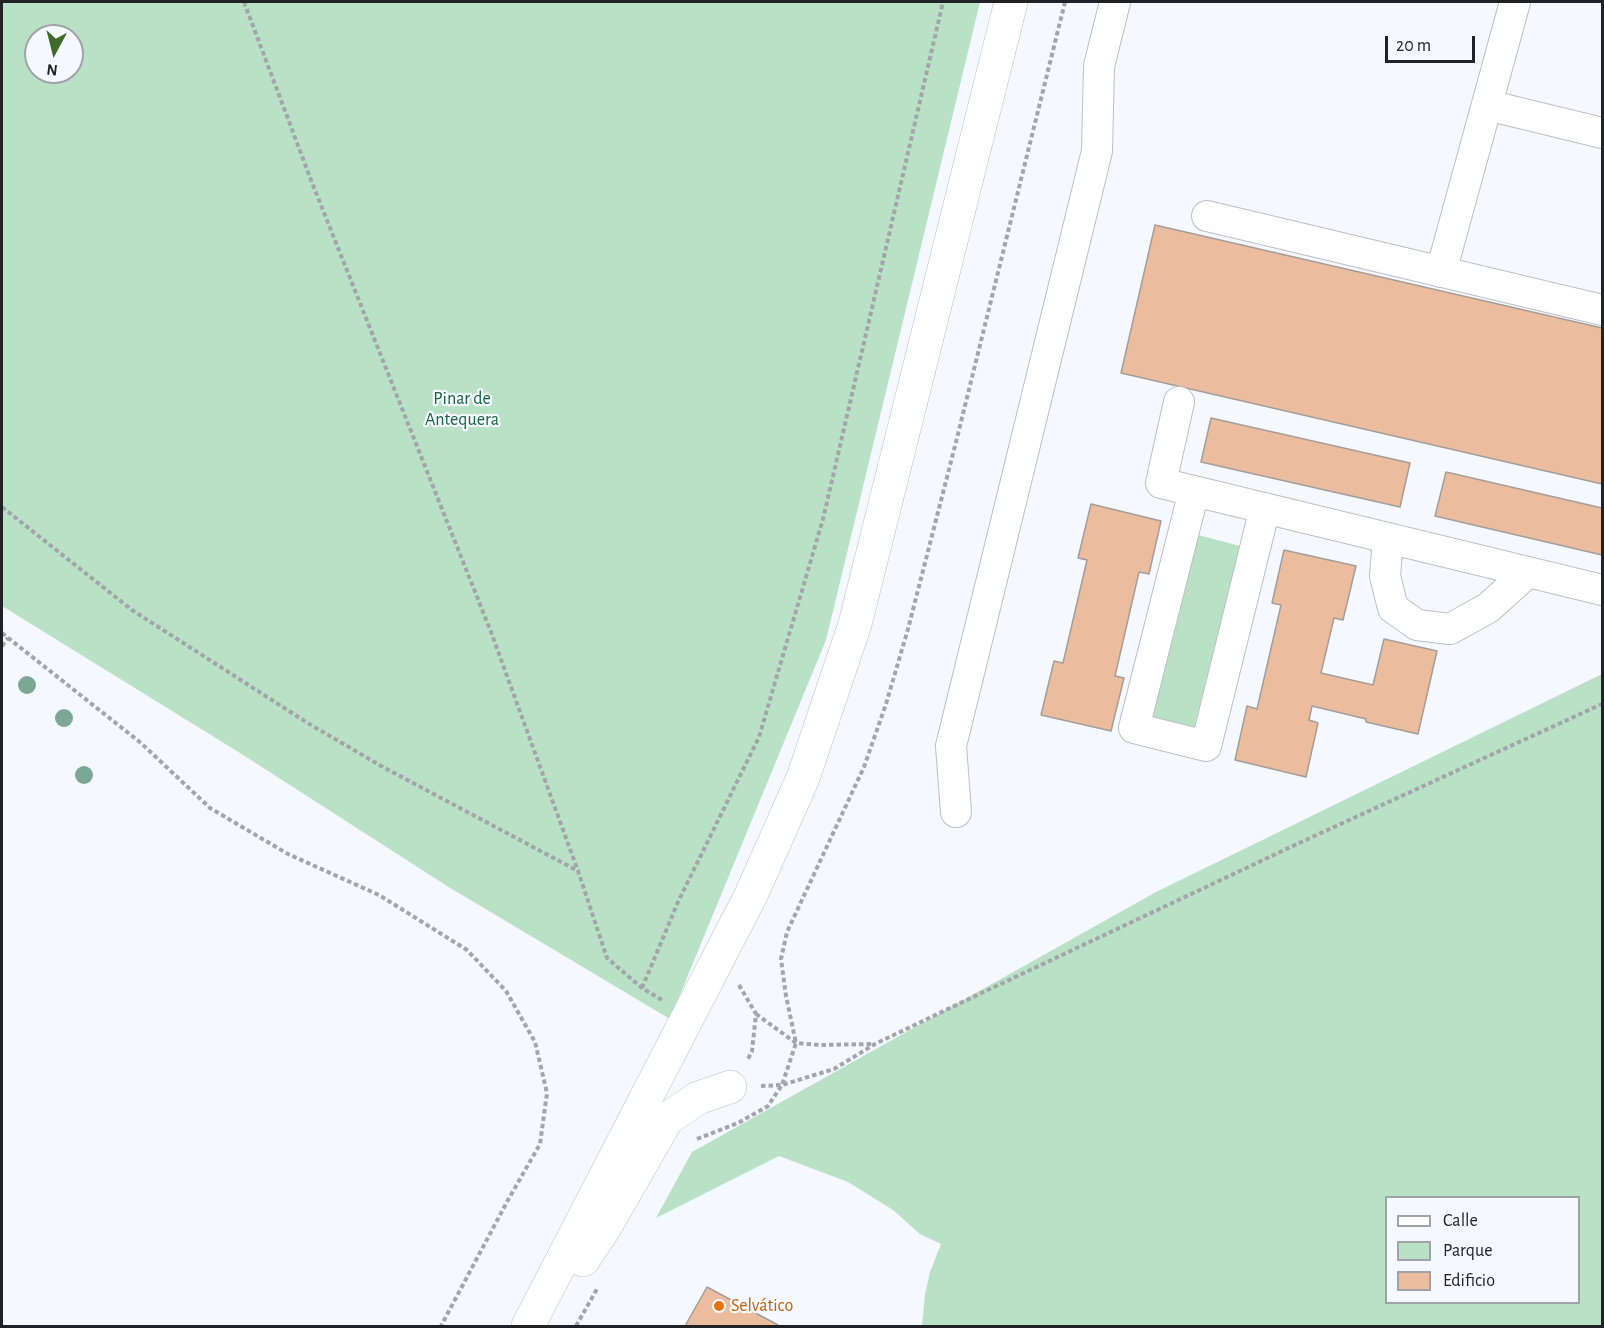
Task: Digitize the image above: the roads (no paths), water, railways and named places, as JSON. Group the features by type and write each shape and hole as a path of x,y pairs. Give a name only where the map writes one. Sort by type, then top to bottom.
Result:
{"main road":[{"path":"528,1326 751,895 803,778 855,624 1011,2"},
{"path":"538,1326 605,1227 667,1119 698,1098 730,1087"}],"lane":[{"path":"956,812 951,746 1097,151 1099,66 1114,2"},
{"path":"1441,272 1515,2"},
{"path":"1487,105 1602,133"},
{"path":"1207,216 1602,310"},
{"path":"1179,402 1161,483 1602,590"},
{"path":"1194,491 1134,728 1206,746 1265,508"},
{"path":"1388,538 1385,576 1393,608 1417,625 1450,629 1488,608 1528,572"}],"place":[{"name":"Selvático","path":"719,1306"}],"park label":[{"name":"Pinar de Antequera","path":"462,409"}]}
